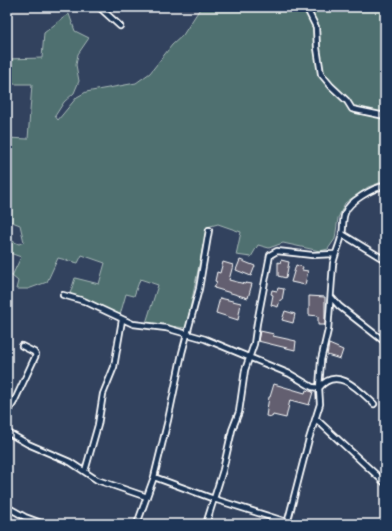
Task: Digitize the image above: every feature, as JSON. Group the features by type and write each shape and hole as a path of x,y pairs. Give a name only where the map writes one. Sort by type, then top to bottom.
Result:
{"street":[{"path":"98,7 120,26"},
{"path":"306,7 316,27 316,48 322,74 331,86 347,101 352,109 385,116"},
{"path":"154,477 287,523 309,439 320,404 319,388 321,360 328,330 334,254 342,234 344,214 346,209 370,191 385,186"},
{"path":"137,524 154,477 168,420 182,353 201,280 209,230"},
{"path":"342,234 385,260"},
{"path":"206,524 223,470 232,430 239,412 246,370 250,358 270,255 277,251 312,255 334,254"},
{"path":"63,295 84,301 133,324 166,328 221,344 250,358 290,374 312,387 319,388"},
{"path":"331,297 339,306 385,342"},
{"path":"330,309 339,306"},
{"path":"85,471 98,425 103,394 114,367 122,320"},
{"path":"7,413 36,355 34,352 22,346"},
{"path":"319,388 328,380 346,381 353,385 374,404"},
{"path":"316,419 385,483"},
{"path":"7,432 28,444 70,462 97,480 147,497"},
{"path":"7,507 25,517 44,524"}],"green space":[{"path":"201,7 385,7 385,181 368,187 345,203 338,218 335,239 328,249 320,251 283,243 269,248 258,245 251,257 236,255 241,232 218,224 207,227 186,328 146,323 158,285 140,279 134,296 126,294 120,315 70,294 75,278 99,284 105,263 82,255 78,263 58,258 47,282 28,289 16,289 18,281 12,276 21,257 7,252 7,239 19,244 24,242 20,225 7,220 7,138 28,139 32,84 7,84 7,59 42,58 44,33 69,14 75,31 89,38 78,54 76,65 79,81 74,93 64,102 55,116 58,120 77,97 86,92 136,83 150,73 172,45 183,35"}],"building":[{"path":"240,260 255,266 251,276 236,270"},
{"path":"281,260 289,262 286,278 278,276 278,262 280,263"},
{"path":"223,262 233,265 229,280 252,284 248,298 214,288 217,282 215,281 217,272 220,273"},
{"path":"296,265 303,267 302,270 308,271 305,285 291,282"},
{"path":"278,288 284,289 282,300 280,300 278,307 271,305 273,295 271,294 272,290 277,291"},
{"path":"309,296 325,297 325,325 318,325 318,316 309,315"},
{"path":"220,298 241,303 238,320 216,313"},
{"path":"285,311 295,314 293,323 282,320"},
{"path":"260,331 274,334 273,336 296,341 295,350 258,341"},
{"path":"329,344 343,350 340,359 327,355"},
{"path":"274,384 305,393 306,390 313,392 309,405 290,400 286,418 273,415 272,417 266,416 269,397"}]}
